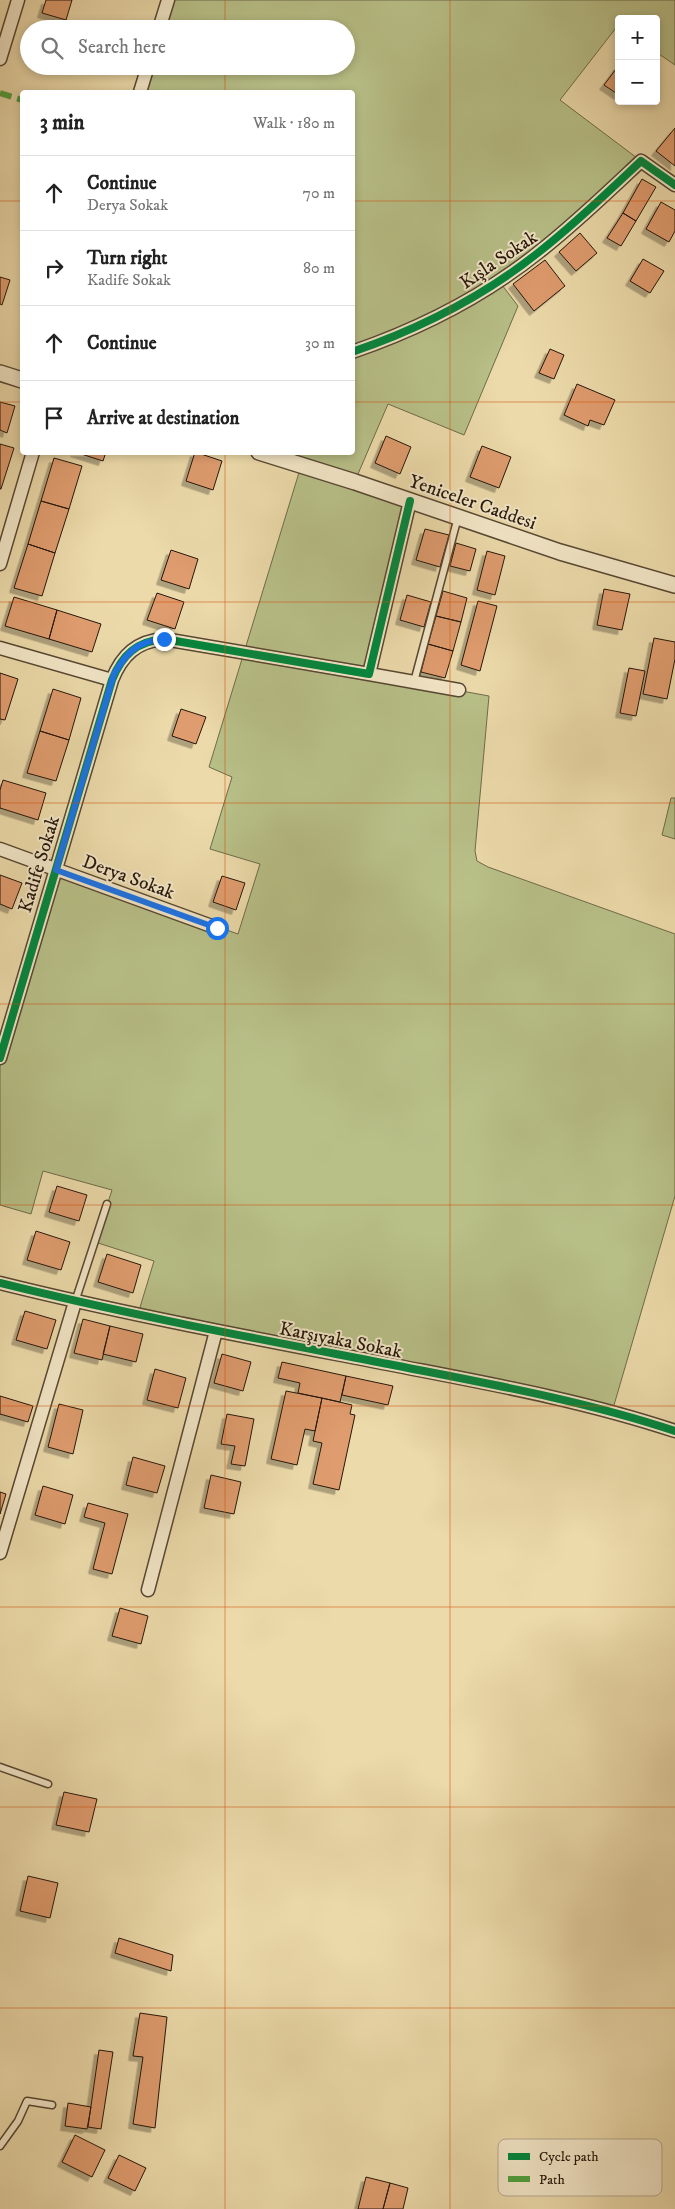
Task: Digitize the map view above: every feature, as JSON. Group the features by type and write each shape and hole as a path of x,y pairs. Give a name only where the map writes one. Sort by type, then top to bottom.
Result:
{"street":[{"path":"0,59 18,0"},
{"path":"162,20 168,0"},
{"path":"141,90 145,75"},
{"name":"Kışla Sokak","path":"355,351 400,334 430,320 503,278 546,247 641,161 675,185"},
{"path":"0,373 20,379"},
{"path":"0,564 32,455"},
{"name":"Yeniceler Caddesi","path":"269,455 355,482 560,552 675,585"},
{"path":"369,674 410,501"},
{"name":"Kadife Sokak","path":"0,1058 112,680 120,665 139,645 152,640 164,639 459,690"},
{"path":"0,648 112,680"},
{"name":"Derya Sokak","path":"0,849 217,928"},
{"name":"Karşıyaka Sokak","path":"0,1283 75,1302 216,1331 526,1391 594,1407 675,1431"},
{"path":"1,1545 75,1302"},
{"path":"148,1590 216,1331"}],"lane":[{"path":"414,682 458,518"},
{"path":"75,1302 107,1204"},
{"path":"0,1767 48,1784"},
{"path":"0,2146 18,2121 27,2101 52,2105"}],"green space":[{"path":"168,0 675,0 675,65 660,55 660,15 615,15 615,29 560,100 641,161 499,281 518,306 464,435 388,404 355,481 410,501 369,674 489,696 475,851 477,861 488,867 675,934 675,1196 612,1412 138,1314 154,1261 95,1242 112,1190 43,1171 31,1214 0,1205 0,1058 57,870 238,934 260,864 210,849 232,777 209,767 301,466 287,461 287,455 355,455 355,90 141,90 145,75 355,75 355,20 162,20"},
{"path":"671,798 675,798 675,839 662,835"}],"building":[{"path":"46,0 72,0 66,20 42,13"},
{"path":"615,70 615,92 604,85"},
{"path":"675,128 675,166 656,151"},
{"path":"642,179 656,187 636,221 623,213"},
{"path":"661,202 675,210 675,231 669,242 646,229"},
{"path":"623,213 636,221 621,246 607,238"},
{"path":"580,233 597,253 576,271 559,252"},
{"path":"643,259 664,271 650,293 630,281"},
{"path":"545,260 565,286 534,311 513,284"},
{"path":"0,277 10,280 2,305 0,304"},
{"path":"550,349 564,355 554,379 539,373"},
{"path":"577,384 615,400 604,425 590,420 588,426 564,415"},
{"path":"0,402 15,406 7,433 0,430"},
{"path":"386,436 411,447 400,474 375,463"},
{"path":"0,444 14,448 1,489 0,489"},
{"path":"482,446 511,457 499,488 470,477"},
{"path":"84,455 105,455 103,461"},
{"path":"194,455 204,455 222,461 213,490 186,481"},
{"path":"54,458 82,466 69,509 41,501"},
{"path":"41,501 69,509 55,553 28,544"},
{"path":"425,529 449,535 440,567 416,560"},
{"path":"456,543 476,549 470,571 450,566"},
{"path":"28,544 55,553 42,596 14,588"},
{"path":"171,550 198,559 189,589 161,580"},
{"path":"487,551 505,556 495,595 477,590"},
{"path":"604,589 630,594 622,630 597,625"},
{"path":"443,591 467,598 461,622 436,616"},
{"path":"157,593 184,602 175,629 147,620"},
{"path":"407,595 431,602 424,627 400,620"},
{"path":"14,597 57,610 49,639 5,626"},
{"path":"478,601 497,606 480,671 461,665"},
{"path":"57,610 101,624 92,652 49,639"},
{"path":"436,616 461,622 453,651 428,644"},
{"path":"654,638 675,642 675,659 667,699 643,694"},
{"path":"428,644 453,651 445,678 421,672"},
{"path":"629,668 645,671 636,716 620,713"},
{"path":"0,673 18,679 5,720 0,719"},
{"path":"53,689 81,698 69,740 40,731"},
{"path":"181,709 206,717 196,744 172,736"},
{"path":"40,731 69,740 56,781 27,773"},
{"path":"3,780 46,793 38,820 0,808 0,790"},
{"path":"0,875 22,883 12,909 0,904"},
{"path":"222,876 245,883 236,910 213,902"},
{"path":"57,1186 87,1195 79,1221 49,1212"},
{"path":"36,1231 70,1242 61,1270 27,1260"},
{"path":"107,1254 141,1265 133,1293 98,1282"},
{"path":"25,1311 56,1320 47,1349 16,1340"},
{"path":"83,1319 110,1326 102,1360 74,1353"},
{"path":"110,1326 143,1334 136,1362 103,1354"},
{"path":"222,1354 251,1362 243,1391 214,1383"},
{"path":"282,1362 346,1376 340,1402 298,1393 300,1383 278,1378"},
{"path":"155,1369 186,1378 178,1408 147,1400"},
{"path":"346,1376 393,1386 388,1405 342,1395"},
{"path":"286,1391 322,1398 315,1431 305,1429 297,1465 271,1459"},
{"path":"0,1396 33,1406 28,1422 0,1414"},
{"path":"322,1398 352,1405 350,1414 355,1415 339,1490 313,1484 322,1443 313,1441"},
{"path":"59,1404 83,1410 73,1454 48,1447"},
{"path":"227,1414 254,1419 245,1466 231,1464 235,1446 221,1444"},
{"path":"133,1457 165,1466 157,1493 126,1485"},
{"path":"211,1475 241,1482 234,1514 204,1508"},
{"path":"43,1486 73,1495 65,1524 35,1515"},
{"path":"0,1492 6,1494 0,1514"},
{"path":"88,1503 128,1514 112,1574 93,1569 105,1523 84,1517"},
{"path":"120,1608 148,1616 141,1644 112,1636"},
{"path":"64,1792 97,1799 89,1832 56,1825"},
{"path":"28,1876 58,1883 50,1918 20,1911"},
{"path":"119,1938 173,1955 171,1971 115,1953"},
{"path":"140,2013 167,2017 155,2128 133,2124 143,2057 133,2056"},
{"path":"99,2050 113,2052 101,2129 88,2127"},
{"path":"68,2103 91,2107 87,2129 65,2126"},
{"path":"75,2135 105,2150 92,2177 62,2162"},
{"path":"119,2155 146,2168 135,2191 108,2178"},
{"path":"366,2177 390,2183 383,2209 358,2209"},
{"path":"390,2183 408,2188 403,2209 383,2209"}],"marked path":[{"path":"0,93 20,99"}],"cycle path":[{"path":"355,351 426,322 496,283 539,252 591,208 641,161 675,185"},
{"path":"0,1058 112,680 121,663 138,646 154,640 164,639 369,674 410,501"},
{"path":"0,1283 97,1306 533,1393 605,1410 675,1431"}],"route":[{"path":"164,639 152,640 139,645 127,655 114,674 56,870 217,928"}]}
